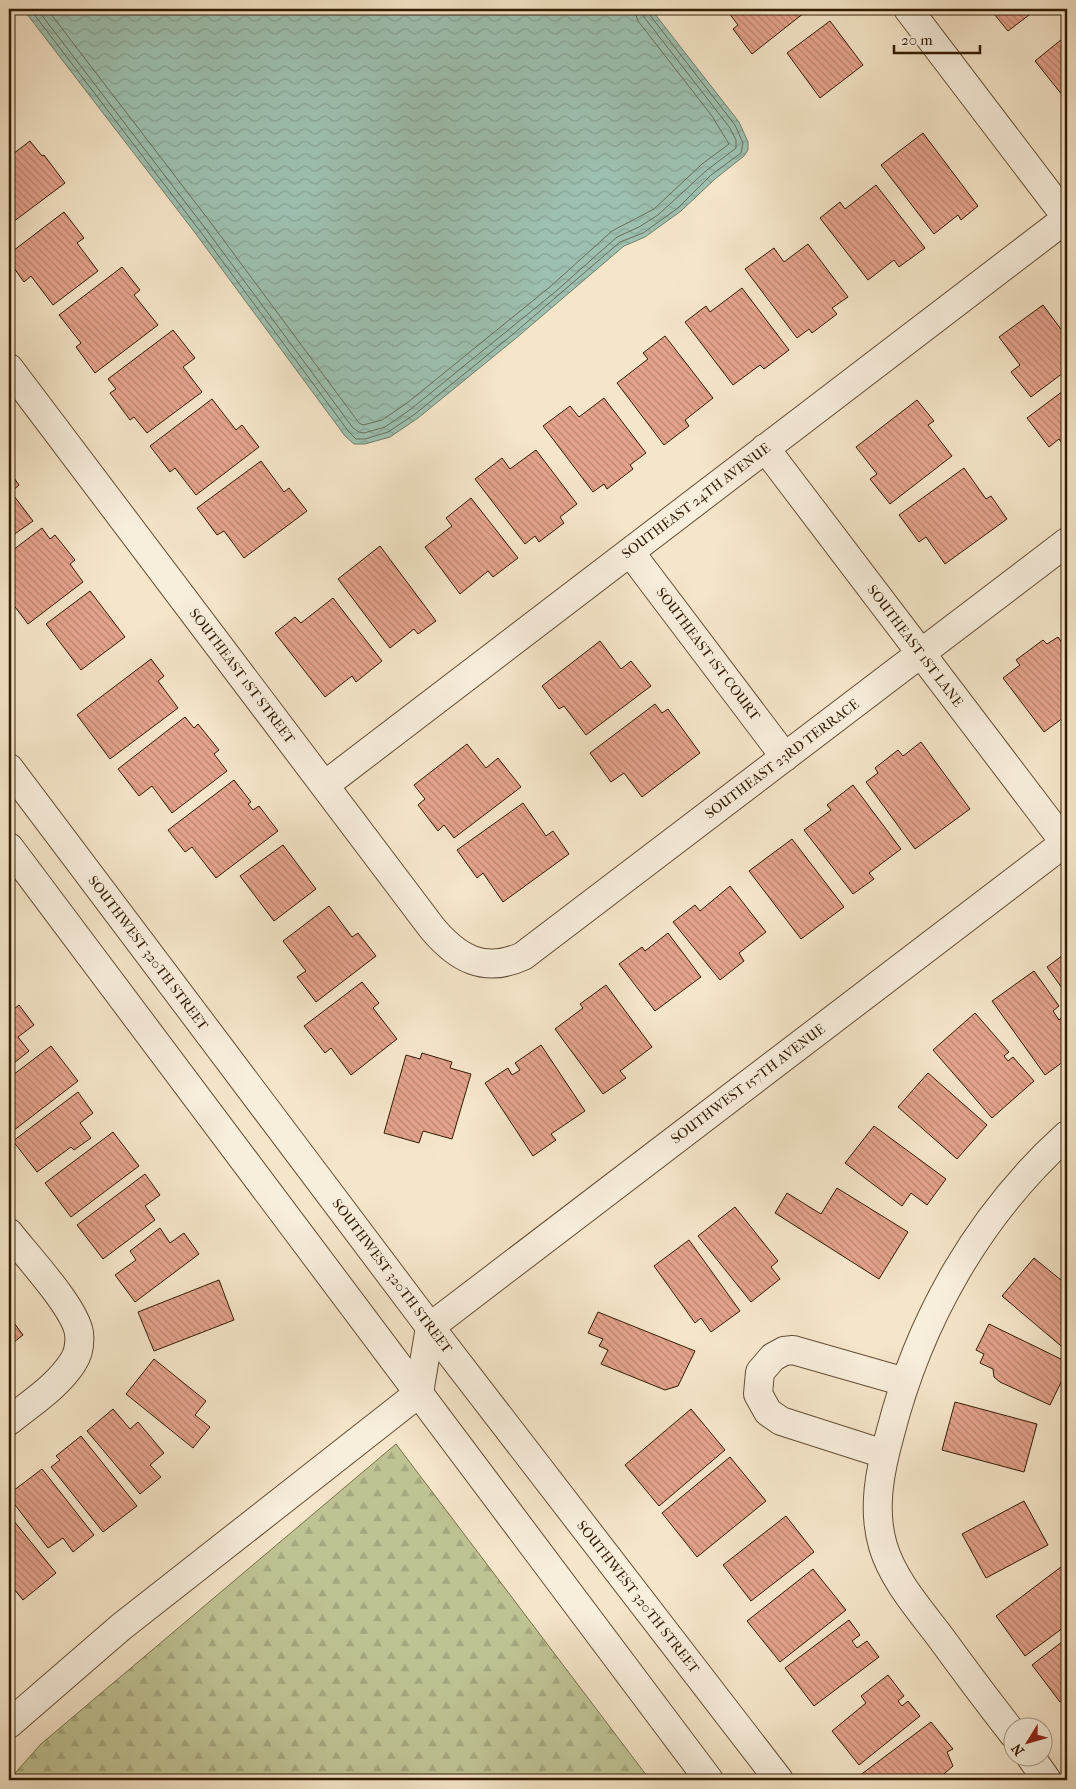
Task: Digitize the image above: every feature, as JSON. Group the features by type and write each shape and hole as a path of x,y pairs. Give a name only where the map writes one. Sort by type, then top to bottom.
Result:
{"street":[{"path":"908,9 1067,218"},
{"name":"SOUTHEAST 24TH AVENUE","path":"325,785 1067,218"},
{"name":"SOUTHEAST 1ST STREET","path":"9,368 448,947 466,958 491,963"},
{"name":"SOUTHEAST 1ST LANE","path":"765,448 1066,842"},
{"name":"SOUTHEAST 23RD TERRACE","path":"491,963 511,961 523,956 1067,542"},
{"name":"SOUTHEAST 1ST COURT","path":"630,552 785,757"},
{"name":"SOUTHWEST 320TH STREET","path":"9,768 430,1327 779,1780"},
{"name":"SOUTHWEST 157TH AVENUE","path":"430,1327 1066,842"},
{"path":"9,847 709,1780"},
{"path":"1004,1722 916,1606 883,1547 878,1512 884,1454 905,1382 916,1353 957,1267 978,1236 1020,1183 1067,1135"},
{"path":"9,1232 67,1307 79,1331 79,1344 75,1360 57,1382 9,1421"},
{"path":"9,1724 121,1627 419,1393 430,1327"},
{"path":"884,1454 772,1417 759,1398 758,1379 764,1365 773,1357 784,1351 793,1350 905,1382"},
{"path":"1037,1766 1047,1780"}],"green space":[{"path":"396,1444 650,1780 9,1780 41,1744"}],"water":[{"path":"23,9 651,9 739,122 748,142 748,150 744,156 715,179 681,211 645,237 624,246 515,339 418,418 390,437 365,444 354,444 345,436 196,234"}],"building":[{"path":"726,9 809,9 752,54 733,29 738,25"},
{"path":"990,9 1037,9 1008,31"},
{"path":"830,21 863,65 820,98 787,53"},
{"path":"1067,35 1067,101 1035,61"},
{"path":"923,133 978,206 961,220 958,215 934,234 881,165"},
{"path":"30,141 42,156 44,155 65,183 9,225 9,157"},
{"path":"876,185 925,248 899,267 894,260 868,280 820,218 840,202 845,209"},
{"path":"64,212 84,238 77,243 98,271 53,305 31,276 24,282 9,261 9,254"},
{"path":"808,244 848,297 832,308 837,314 812,333 809,329 797,338 745,269 774,248 784,262"},
{"path":"122,267 140,290 134,295 158,325 95,373 76,347 81,343 59,315"},
{"path":"742,288 789,350 764,369 760,365 733,385 685,322 706,306 710,312"},
{"path":"1043,305 1063,332 1067,329 1067,370 1031,397 1011,372 1020,365 999,337"},
{"path":"173,330 195,358 183,367 202,392 147,433 134,417 130,420 110,393 116,389 108,379"},
{"path":"665,336 713,398 685,420 689,426 664,445 617,383 648,359 643,353"},
{"path":"1067,388 1067,450 1059,439 1049,447 1027,418"},
{"path":"604,398 646,453 630,465 633,469 607,489 604,484 593,492 543,426 570,406 579,417"},
{"path":"212,399 236,430 242,425 259,447 196,495 175,468 170,472 150,446"},
{"path":"917,400 934,421 928,425 952,456 890,504 870,479 877,474 856,447"},
{"path":"536,450 577,504 560,517 564,523 539,542 535,536 525,544 475,479 502,458 510,469"},
{"path":"261,461 284,492 289,488 307,511 244,558 224,531 217,535 197,508"},
{"path":"964,468 986,499 991,496 1007,519 945,564 926,537 919,542 899,515"},
{"path":"9,471 19,485 11,492 33,521 9,538"},
{"path":"471,498 518,558 493,577 488,571 460,594 425,547 452,526 446,518"},
{"path":"42,528 50,539 55,535 75,560 70,564 83,582 28,624 9,599 9,553"},
{"path":"380,546 436,621 418,634 414,629 390,648 338,579"},
{"path":"90,591 125,637 81,670 46,624"},
{"path":"333,598 382,661 356,682 352,676 325,697 275,633 295,617 301,623"},
{"path":"1058,637 1067,650 1067,715 1044,732 1003,678 1020,665 1016,660 1043,640 1047,644"},
{"path":"600,641 621,669 631,661 651,686 586,735 564,706 559,709 542,686"},
{"path":"151,659 164,676 158,681 178,708 110,759 77,715"},
{"path":"655,704 662,713 668,709 700,753 642,797 624,773 611,782 590,753"},
{"path":"185,717 194,728 198,724 219,750 214,754 227,771 172,813 152,786 139,796 118,769"},
{"path":"921,742 970,809 915,849 866,782 878,773 875,768 898,750 903,756"},
{"path":"467,744 486,768 498,758 521,787 454,838 444,825 438,831 418,805 425,799 414,785"},
{"path":"234,780 251,802 248,804 253,810 259,806 278,831 216,878 192,847 185,852 168,830"},
{"path":"853,785 901,849 869,873 874,879 853,894 804,830 831,810 827,805"},
{"path":"523,803 546,836 553,831 569,854 503,902 483,873 477,878 457,850"},
{"path":"792,839 844,907 801,939 749,871"},
{"path":"283,845 316,889 274,921 240,876"},
{"path":"730,886 766,932 739,953 744,961 720,980 673,922 695,905 700,911"},
{"path":"329,906 352,937 358,933 376,956 316,1002 297,977 306,971 283,941"},
{"path":"668,933 701,977 655,1011 619,964 642,947 645,951"},
{"path":"1067,952 1067,995 1047,967"},
{"path":"1034,971 1059,1006 1053,1011 1059,1020 1064,1016 1067,1020 1067,1059 1045,1075 992,1001"},
{"path":"362,982 379,1003 373,1008 397,1039 351,1075 331,1048 325,1053 304,1026"},
{"path":"606,985 652,1047 620,1071 626,1078 603,1094 555,1029 583,1008 580,1004"},
{"path":"19,1005 34,1025 18,1037 29,1051 9,1067 9,1013"},
{"path":"975,1013 1009,1052 1004,1056 1008,1061 1013,1057 1034,1081 992,1118 933,1050"},
{"path":"541,1045 585,1111 551,1134 556,1140 533,1156 485,1083 508,1068 512,1075 520,1070 515,1063"},
{"path":"51,1046 78,1081 9,1134 9,1078"},
{"path":"422,1053 452,1062 450,1068 471,1074 452,1139 423,1131 419,1143 384,1133 406,1055 420,1059"},
{"path":"928,1073 987,1125 957,1159 898,1107"},
{"path":"78,1092 93,1113 80,1123 91,1138 74,1150 71,1147 37,1172 13,1141"},
{"path":"874,1126 946,1179 927,1205 911,1193 902,1206 845,1163"},
{"path":"113,1132 139,1166 71,1217 45,1183"},
{"path":"145,1174 160,1195 145,1206 155,1220 103,1259 77,1225"},
{"path":"837,1188 908,1232 879,1279 775,1213 787,1193 821,1214"},
{"path":"735,1207 778,1261 771,1267 780,1279 751,1302 698,1236"},
{"path":"160,1228 170,1243 184,1233 199,1254 135,1302 115,1275 136,1260 130,1251"},
{"path":"689,1240 740,1311 711,1332 701,1318 695,1323 654,1266"},
{"path":"1034,1258 1067,1285 1067,1351 1002,1296"},
{"path":"219,1280 234,1320 154,1351 138,1312"},
{"path":"598,1312 695,1351 678,1386 665,1390 601,1364 608,1350 599,1346 603,1339 588,1333"},
{"path":"9,1316 23,1335 9,1346"},
{"path":"989,1324 1067,1362 1067,1370 1050,1405 1000,1382 994,1377 993,1369 980,1363 984,1354 976,1350"},
{"path":"154,1359 206,1401 195,1415 210,1427 193,1448 126,1394"},
{"path":"955,1402 1037,1424 1024,1472 942,1450"},
{"path":"113,1409 130,1429 138,1422 164,1453 150,1465 161,1477 140,1494 87,1431"},
{"path":"691,1409 725,1450 659,1506 625,1465"},
{"path":"81,1436 137,1506 103,1532 51,1467 60,1460 56,1456"},
{"path":"730,1457 766,1501 697,1557 662,1513"},
{"path":"42,1469 94,1535 73,1552 63,1538 48,1548 9,1497 9,1494"},
{"path":"1024,1501 1048,1545 986,1578 962,1534"},
{"path":"9,1515 56,1573 23,1600 9,1583"},
{"path":"786,1516 814,1552 751,1601 723,1565"},
{"path":"1065,1564 1067,1568 1067,1625 1025,1656 996,1616"},
{"path":"813,1569 846,1610 780,1662 747,1621"},
{"path":"849,1620 860,1635 852,1641 857,1648 867,1641 879,1657 814,1706 785,1668"},
{"path":"1067,1638 1067,1697 1060,1702 1032,1665"},
{"path":"888,1675 904,1696 898,1701 902,1706 908,1701 920,1716 859,1765 832,1731 866,1703 861,1696"},
{"path":"931,1722 953,1749 947,1752 953,1766 937,1780 862,1780 859,1776"}]}
